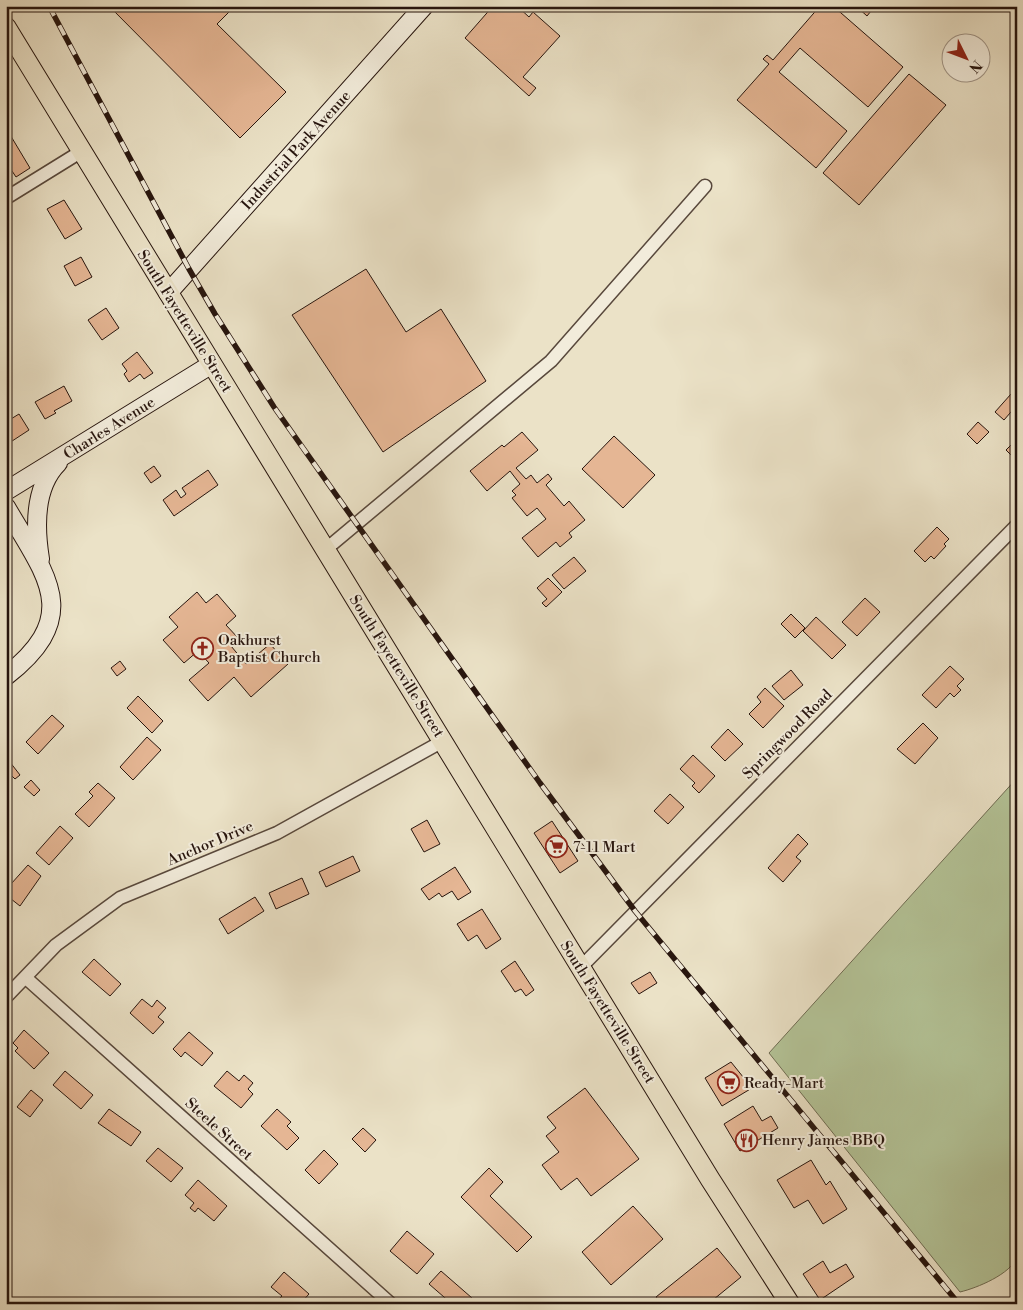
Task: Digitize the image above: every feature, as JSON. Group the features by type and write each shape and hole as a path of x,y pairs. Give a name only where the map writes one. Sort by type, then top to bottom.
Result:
{"main road":[{"name":"South Fayetteville Street","path":"6,27 581,967 790,1304"}],"street":[{"name":"Industrial Park Avenue","path":"168,293 424,6"},
{"path":"6,198 82,152"},
{"path":"325,550 551,361 705,186"},
{"name":"Charles Avenue","path":"6,492 212,364"},
{"path":"41,567 37,540 37,512 44,484 52,469 67,454"},
{"path":"6,507 41,567 49,588 52,612 50,626 36,648 6,676"},
{"name":"Springwood Road","path":"581,967 1017,525"},
{"name":"Anchor Drive","path":"6,997 56,945 120,898 277,833 443,741"},
{"name":"Steele Street","path":"26,978 390,1304"}],"green space":[{"path":"1017,778 1017,1257 1008,1269 993,1279 960,1292 769,1053"}],"building":[{"path":"109,6 235,6 217,24 286,92 240,138"},
{"path":"493,6 517,6 529,17 533,12 560,36 523,77 536,88 529,96 465,38"},
{"path":"820,6 833,6 903,67 868,107 800,48 779,72 847,131 816,168 737,100 769,64 763,59 767,55 773,60"},
{"path":"856,6 875,6 867,16"},
{"path":"909,74 946,105 859,205 823,173"},
{"path":"9,133 30,168 16,177 6,162 6,134"},
{"path":"64,200 82,229 65,239 47,209"},
{"path":"81,257 92,277 75,286 64,266"},
{"path":"366,269 406,332 441,309 486,381 383,452 292,315"},
{"path":"106,308 119,328 102,340 88,320"},
{"path":"137,352 153,373 144,379 140,374 129,382 124,374 127,371 122,364"},
{"path":"64,386 72,401 54,411 56,413 45,419 35,402"},
{"path":"1011,394 1017,399 1017,405 1004,420 995,412"},
{"path":"19,414 29,430 6,445 6,422"},
{"path":"978,422 989,432 977,444 967,434"},
{"path":"522,432 538,450 516,468 526,479 531,475 537,483 548,474 552,479 546,485 564,506 569,501 585,520 569,533 572,537 560,547 556,542 538,557 522,538 546,519 537,508 527,516 512,498 516,495 512,491 520,484 510,471 487,491 470,471 502,445 504,447"},
{"path":"614,436 655,475 623,508 582,469"},
{"path":"1017,439 1017,459 1016,460 1006,450"},
{"path":"154,466 161,476 151,483 144,473"},
{"path":"208,470 218,485 174,516 163,500 176,490 181,498 186,494 182,488"},
{"path":"937,527 949,539 944,544 946,546 934,559 931,556 925,562 914,551"},
{"path":"574,557 586,571 564,589 552,575"},
{"path":"548,578 562,592 546,607 542,603 547,599 537,588"},
{"name":"Oakhurst Baptist Church","path":"197,592 206,603 217,594 236,616 226,625 239,639 231,646 246,664 270,644 288,664 251,697 234,677 208,701 189,680 209,663 198,651 184,663 163,640 178,627 169,617"},
{"path":"865,598 880,612 857,636 842,622"},
{"path":"791,614 805,628 795,638 781,624"},
{"path":"816,617 846,645 832,659 803,631"},
{"path":"120,661 126,669 117,676 111,668"},
{"path":"950,666 964,679 957,686 961,690 954,697 950,693 936,708 922,695"},
{"path":"791,670 803,685 784,700 772,686"},
{"path":"765,688 784,706 763,728 749,714 761,702 757,697"},
{"path":"138,696 163,721 152,733 127,708"},
{"path":"52,715 64,726 38,754 26,742"},
{"path":"923,723 938,738 915,764 897,749"},
{"path":"728,729 743,744 725,761 711,747"},
{"path":"147,737 161,750 133,780 120,767"},
{"path":"693,755 715,776 699,793 692,786 695,783 680,769"},
{"path":"6,757 20,775 15,779 12,776 6,781"},
{"path":"31,780 40,790 34,796 24,787"},
{"path":"98,783 115,798 89,827 75,814 93,796 89,792"},
{"path":"670,794 684,807 668,824 654,811"},
{"path":"427,820 440,844 424,852 411,829"},
{"path":"552,821 578,861 560,873 534,833"},
{"path":"60,826 73,838 49,865 36,853"},
{"path":"798,834 808,844 796,857 801,861 783,882 768,868"},
{"path":"353,856 360,871 326,887 319,872"},
{"path":"28,865 41,876 20,906 6,895 6,880 11,884"},
{"path":"455,867 471,892 458,900 452,891 442,897 439,893 429,900 421,889"},
{"path":"302,878 309,894 276,909 269,893"},
{"path":"255,897 264,911 228,934 219,919"},
{"path":"482,909 501,939 486,949 477,935 468,941 457,924"},
{"path":"94,959 121,984 110,996 82,972"},
{"path":"515,961 534,990 526,996 521,989 515,992 501,971"},
{"path":"650,972 657,983 639,994 631,983"},
{"path":"142,999 152,1007 157,1000 166,1008 158,1017 164,1022 153,1034 130,1013"},
{"path":"24,1030 49,1053 34,1069 15,1051 18,1048 13,1043"},
{"path":"189,1032 213,1053 202,1066 185,1052 181,1057 173,1049"},
{"name":"Ready-Mart","path":"731,1062 752,1088 722,1106 705,1078"},
{"path":"65,1071 93,1095 81,1109 53,1085"},
{"path":"227,1071 239,1081 244,1075 253,1083 248,1089 253,1094 241,1108 214,1086"},
{"path":"585,1088 639,1159 591,1196 577,1178 561,1190 542,1165 559,1152 546,1136 556,1128 547,1117"},
{"path":"31,1090 43,1100 30,1117 17,1107"},
{"name":"Henry James BBQ","path":"753,1106 762,1121 771,1116 778,1128 740,1151 724,1124"},
{"path":"109,1109 141,1132 131,1146 98,1123"},
{"path":"277,1109 291,1122 287,1126 299,1138 287,1150 261,1126"},
{"path":"363,1128 376,1140 365,1152 352,1139"},
{"path":"158,1148 183,1168 171,1182 146,1161"},
{"path":"324,1150 338,1164 319,1184 305,1170"},
{"path":"811,1160 826,1185 830,1181 847,1209 823,1224 808,1200 794,1208 777,1180"},
{"path":"489,1168 503,1182 490,1196 532,1237 517,1252 461,1197"},
{"path":"198,1180 227,1206 214,1221 198,1208 195,1212 190,1208 194,1203 185,1195"},
{"path":"633,1206 663,1239 611,1285 582,1252"},
{"path":"407,1231 434,1254 417,1274 390,1251"},
{"path":"717,1248 741,1277 708,1304 662,1304 656,1297"},
{"path":"823,1261 830,1273 846,1264 854,1277 820,1300 803,1274"},
{"path":"441,1271 472,1298 467,1304 452,1304 429,1284"},
{"path":"284,1272 309,1294 300,1304 275,1303 282,1296 271,1287"}],"railway":[{"path":"49,6 189,269 274,407 540,783 635,911 959,1304"}],"place":[{"name":"Oakhurst Baptist Church","path":"202,649"},
{"name":"7-11 Mart","path":"557,847"},
{"name":"Ready-Mart","path":"728,1083"},
{"name":"Henry James BBQ","path":"746,1140"}]}
